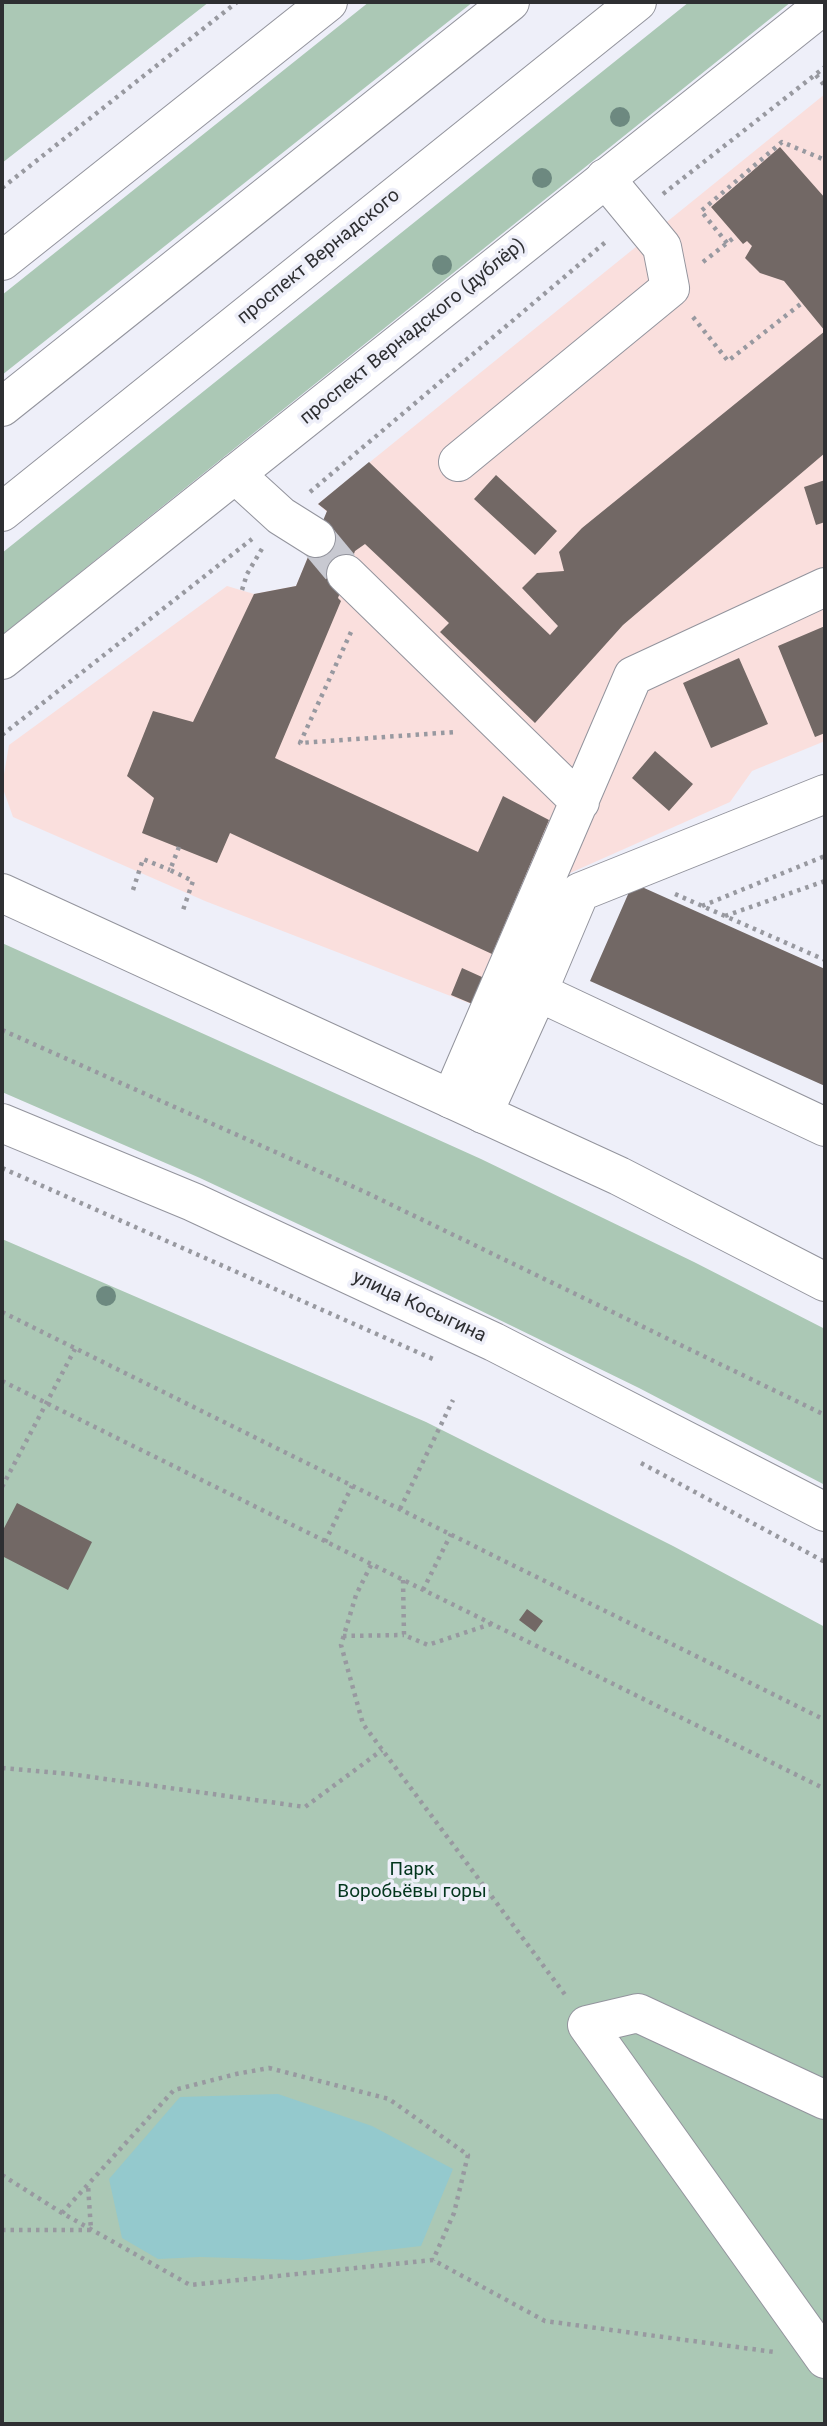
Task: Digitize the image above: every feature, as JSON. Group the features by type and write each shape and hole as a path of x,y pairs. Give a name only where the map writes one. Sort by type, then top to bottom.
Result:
{"main road":[{"path":"2,261 328,2"},
{"path":"2,407 510,2"},
{"name":"проспект Вернадского","path":"2,512 637,2"},
{"name":"проспект Вернадского (дублёр)","path":"2,660 825,5"},
{"path":"458,462 670,288 662,247 605,178"},
{"path":"235,474 281,516 316,538"},
{"path":"357,584 580,802"},
{"path":"467,1107 580,802 633,676 825,587"},
{"path":"467,1107 538,992 580,892 825,794"},
{"path":"2,893 619,1176 825,1282"},
{"path":"538,992 825,1128"},
{"name":"улица Косыгина","path":"2,1123 193,1202 494,1342 825,1512"},
{"path":"825,2100 638,2013 587,2025 825,2359"}],"path":[{"path":"2,188 237,2"},
{"path":"2,735 281,516 637,215 825,66"},
{"path":"816,75 825,86"},
{"path":"736,236 727,243 701,211 782,142 825,160"},
{"path":"670,288 728,360 802,303"},
{"path":"242,590 247,574"},
{"path":"357,584 300,743 505,728"},
{"path":"170,870 179,847"},
{"path":"702,906 825,856"},
{"path":"133,890 143,859 170,870 193,881 182,913"},
{"path":"629,873 825,960"},
{"path":"725,916 825,881"},
{"path":"2,1030 365,1192 825,1415"},
{"path":"2,1168 444,1363"},
{"path":"2,1312 825,1720"},
{"path":"2,1487 75,1349"},
{"path":"2,1381 825,1789"},
{"path":"400,1509 453,1400"},
{"path":"629,1457 825,1562"},
{"path":"325,1542 352,1486"},
{"path":"423,1590 451,1534"},
{"path":"372,1564 356,1595 341,1645 363,1724 541,1963"},
{"path":"402,1580 404,1635"},
{"path":"344,1636 404,1635 428,1645 492,1624"},
{"path":"2,1768 70,1774 305,1807 382,1750"},
{"path":"62,2213 174,2090 269,2068 389,2099 468,2155 454,2213 433,2260"},
{"path":"2,2175 91,2230 190,2285 433,2260 545,2321 785,2354"},
{"path":"88,2185 91,2230"},
{"path":"2,2230 91,2230"}],"shaded area":[{"path":"825,94 825,741 752,771 730,802 570,873 510,1019 205,901 13,817 2,786 9,745 227,586 254,594 296,586 327,512 318,504"}],"green space":[{"path":"2,2 209,2 2,163"},
{"path":"369,2 473,2 2,375 2,295"},
{"path":"689,2 791,2 2,635 2,553"},
{"path":"2,943 481,1159 825,1329 825,1485 639,1388 428,1285 200,1178 2,1092"},
{"name":"Парк Воробьёвы горы","path":"2,1239 426,1422 673,1546 825,1627 825,2424 2,2424"}],"water":[{"path":"278,2094 372,2126 453,2169 421,2246 300,2260 200,2257 158,2259 122,2238 109,2179 180,2097"}],"building":[{"path":"780,147 825,198 825,331 784,281 760,273 745,258 752,246 747,241 743,244 711,207"},
{"path":"825,331 825,453 623,625 535,723 440,632 449,623 365,544 355,551 338,598 341,601 275,758 478,852 503,796 549,820 492,954 230,833 217,863 142,833 154,798 127,776 153,711 193,722 254,594 296,586 327,511 318,504 369,462 550,635 558,626 522,588 537,573 564,571 559,552 582,528"},
{"path":"496,475 557,531 535,555 474,499"},
{"path":"825,480 825,522 816,525 804,487"},
{"path":"825,626 825,733 815,737 778,646"},
{"path":"739,658 768,724 711,748 683,683"},
{"path":"655,751 693,784 669,811 632,778"},
{"path":"633,883 825,969 825,1086 590,981"},
{"path":"462,968 493,982 482,1008 451,995"},
{"path":"17,1503 92,1542 68,1590 2,1556 2,1532"},
{"path":"527,1609 543,1621 535,1632 519,1620"}],"tunnel":[{"path":"316,538 346,574"}]}
